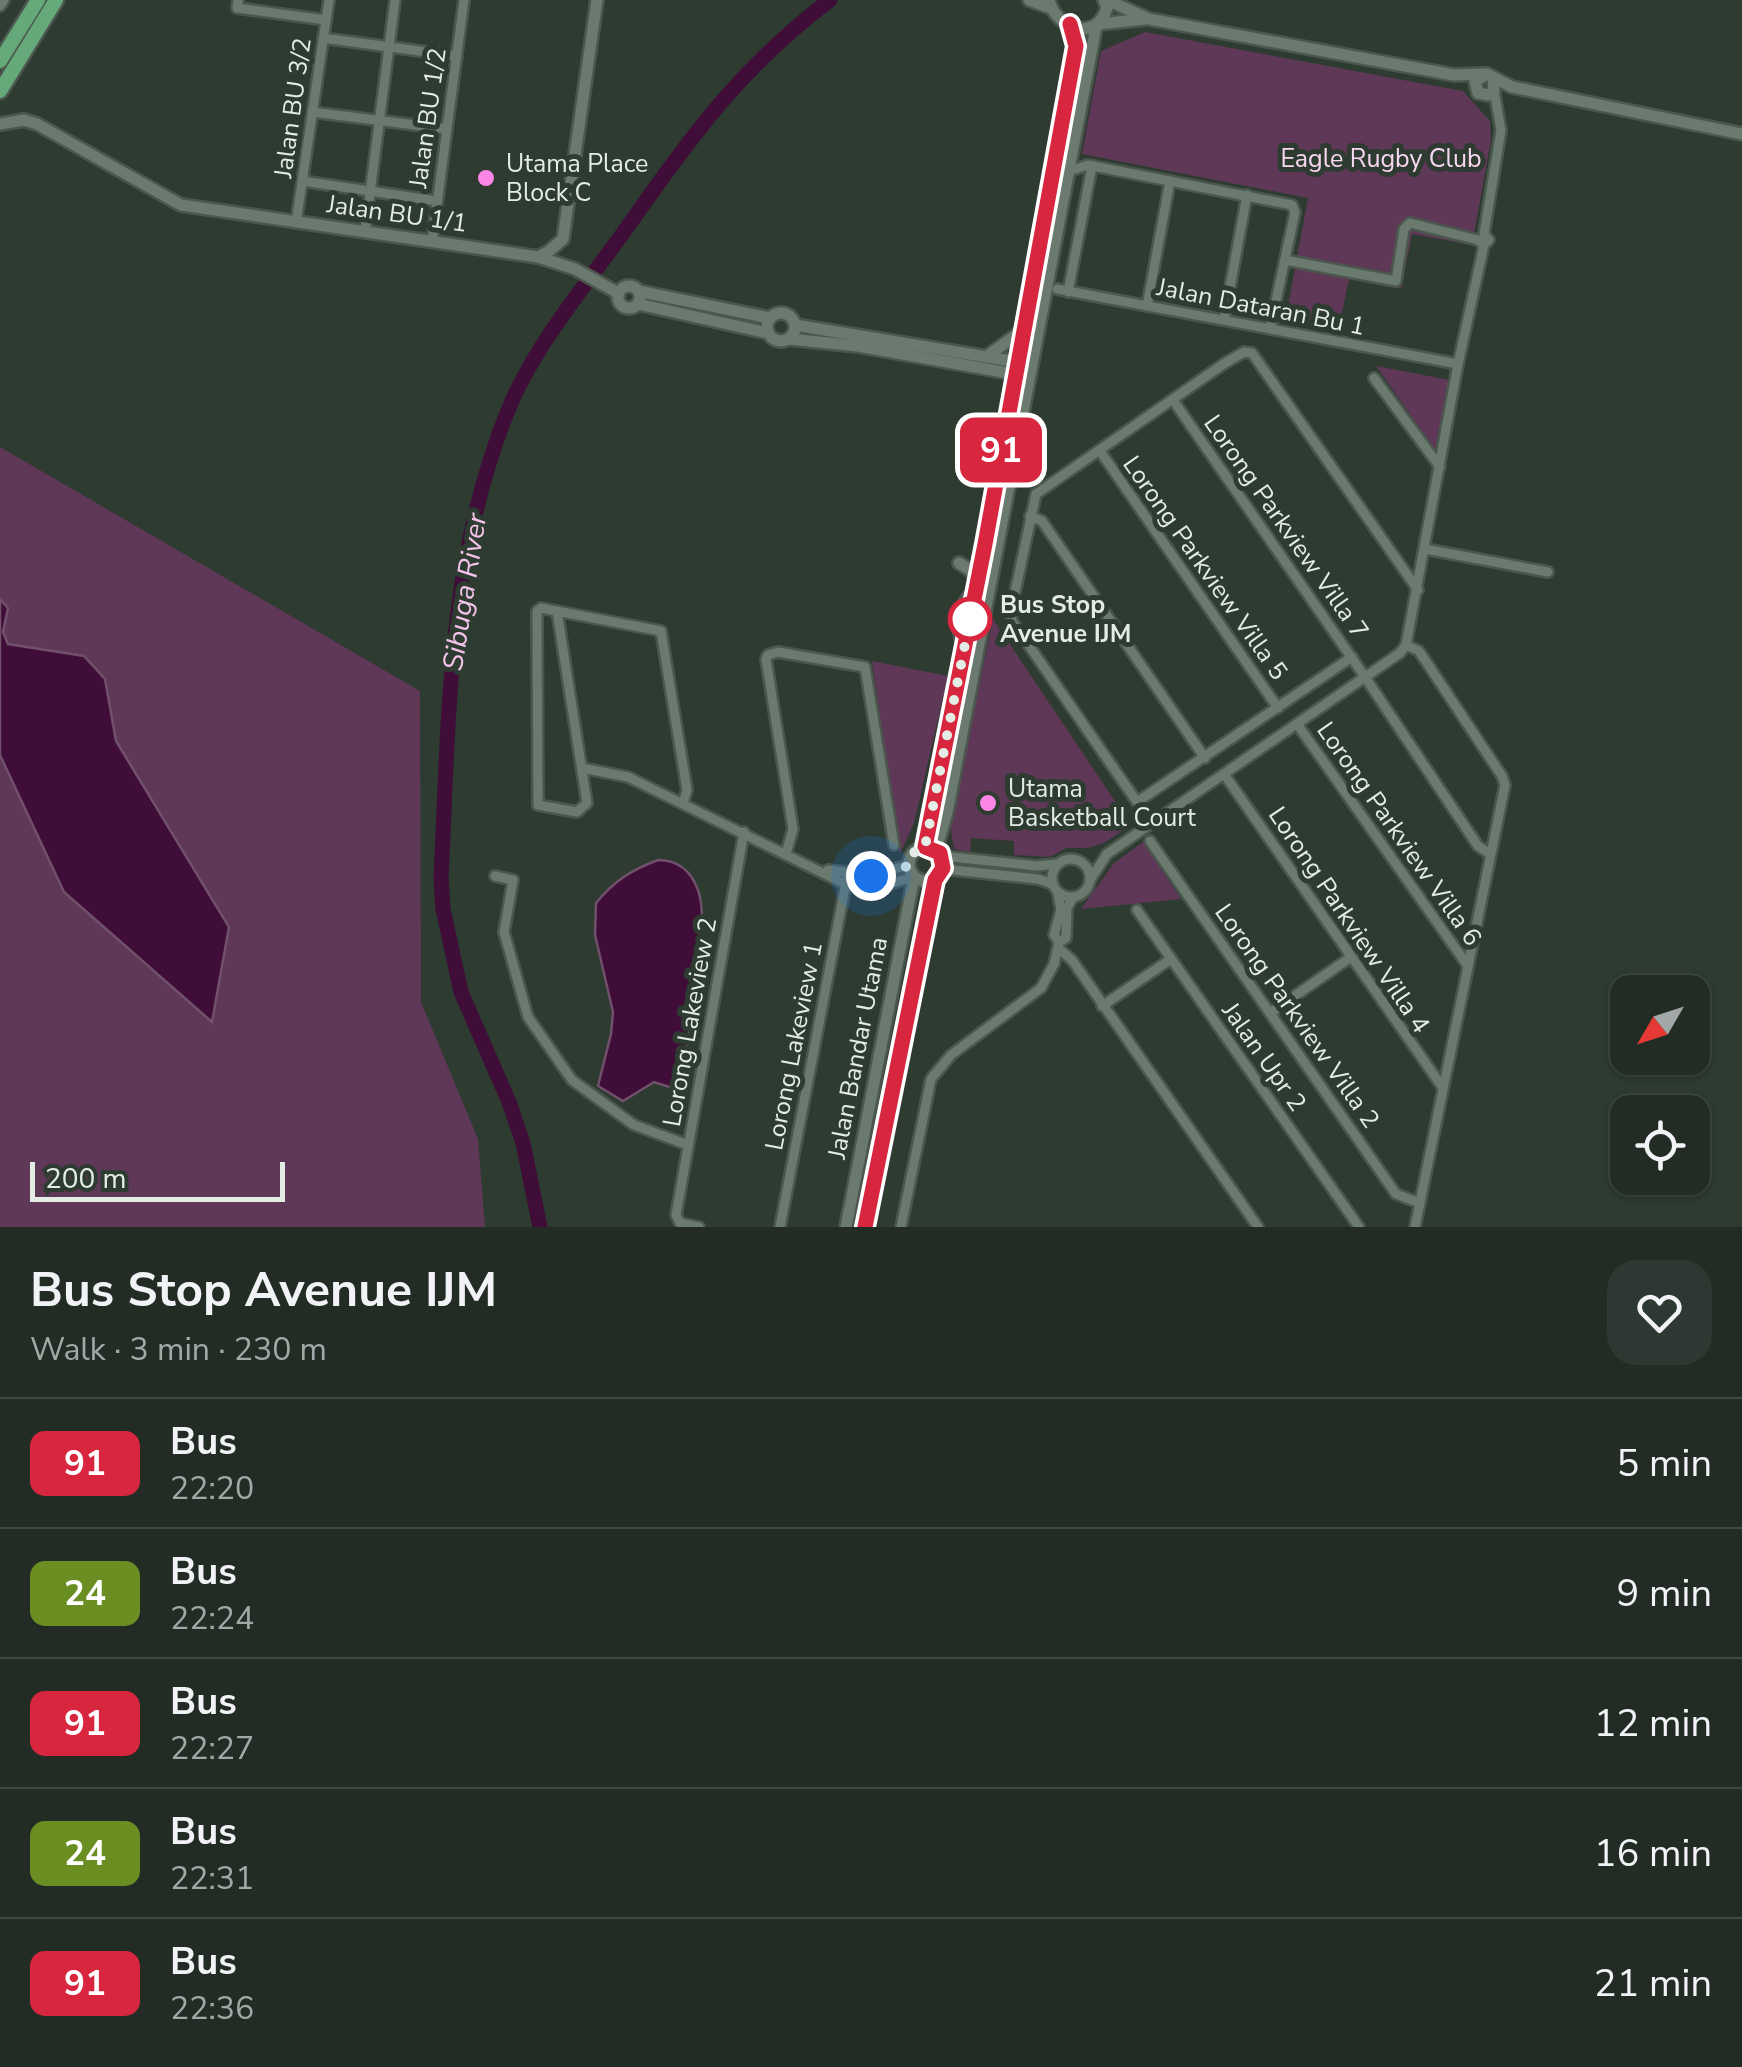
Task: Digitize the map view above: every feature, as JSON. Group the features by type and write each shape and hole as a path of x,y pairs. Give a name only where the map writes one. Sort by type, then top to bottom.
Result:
{"highway":[{"path":"0,61 38,0"},
{"path":"0,92 56,0"}],"street":[{"path":"0,6 4,0"},
{"name":"Jalan BU 3/2","path":"296,222 329,0"},
{"path":"365,232 395,0"},
{"name":"Jalan BU 1/2","path":"432,242 464,0"},
{"path":"571,267 560,242 597,0"},
{"path":"1029,0 1050,4 1070,24 1084,30 1150,19"},
{"path":"1106,0 1150,19 1490,81 1742,134"},
{"name":"Jalan Bandar Utama","path":"865,1227 935,880 964,651 1008,406 1040,322 1098,26 1108,8 1106,0"},
{"path":"238,4 326,20"},
{"name":"Jalan Bandar Utama","path":"1021,368 1022,330 1076,46 1070,24"},
{"path":"323,38 457,56"},
{"path":"1454,75 1477,92 1500,121"},
{"path":"1477,92 1475,80 1490,81"},
{"path":"1477,92 1488,95 1490,81"},
{"path":"1062,915 1074,897 1085,891 1107,854 1366,677 1406,645 1482,240 1500,121 1490,81"},
{"path":"312,112 447,129"},
{"name":"Jalan BU 1/1","path":"0,124 17,120 37,124 181,206 538,256 571,267 618,292"},
{"path":"1068,292 1092,166"},
{"path":"1069,170 1092,166 1292,205 1270,329"},
{"path":"302,181 437,201"},
{"path":"1146,306 1170,182"},
{"path":"1224,320 1247,196"},
{"path":"1284,260 1396,281 1404,229 1410,222 1482,240"},
{"path":"538,256 560,242"},
{"path":"1044,299 1056,290 1049,276"},
{"path":"638,298 631,308 622,306 618,292 630,286 638,298 768,333 776,341 789,338 858,346 990,371 1021,368"},
{"name":"Jalan Dataran Bu 1","path":"1056,290 1458,364"},
{"path":"638,298 770,318 782,313 795,325 986,357 1021,368"},
{"path":"768,333 770,318"},
{"path":"789,338 795,325"},
{"path":"986,357 1022,330"},
{"path":"1352,657 1137,802 1012,621 1033,500 1040,490 1232,359 1244,352 1252,353 1418,590"},
{"path":"936,855 1022,419 1021,368"},
{"path":"990,371 1006,388 1008,406"},
{"path":"1374,378 1440,466"},
{"name":"Lorong Parkview Villa 7","path":"1173,400 1478,846 1490,854"},
{"name":"Lorong Parkview Villa 5","path":"1100,451 1278,708"},
{"path":"1030,516 1042,521 1205,758"},
{"path":"982,560 998,548"},
{"path":"1425,549 1548,572"},
{"path":"960,564 970,570 977,585"},
{"path":"557,611 587,803 582,811 538,804 541,608 661,630 687,790 682,803"},
{"path":"1406,645 1419,651 1504,780 1415,1227"},
{"path":"786,853 793,829 766,659 778,652 865,668 894,844"},
{"name":"Lorong Parkview Villa 6","path":"1297,724 1468,966"},
{"path":"1246,729 1260,749"},
{"path":"582,768 622,775 845,884 874,888 912,871"},
{"name":"Lorong Parkview Villa 4","path":"1224,774 1443,1088"},
{"name":"Lorong Lakeview 2","path":"699,1227 676,1219 744,832"},
{"name":"Lorong Parkview Villa 2","path":"1150,840 1399,1198 1420,1202"},
{"name":"Jalan Bandar Utama","path":"846,1227 915,851 936,855"},
{"path":"936,855 1037,866 1107,854"},
{"path":"936,855 1038,879 1074,897"},
{"path":"1075,858 1085,864 1090,880"},
{"path":"900,1227 931,1079 951,1056 1042,988 1058,945 1066,938 1052,873 1057,864"},
{"path":"820,869 871,876 912,871 924,882 935,880"},
{"name":"Lorong Lakeview 1","path":"780,1227 848,872"},
{"path":"495,876 513,880 504,932 528,1017 572,1080 634,1125 688,1145"},
{"name":"Jalan Upr 2","path":"1137,910 1359,1227"},
{"path":"1058,945 1258,1227"},
{"path":"1270,1013 1350,958"},
{"path":"1102,1006 1172,959"}],"green space":[{"name":"Eagle Rugby Club","path":"1145,32 1463,91 1490,121 1491,140 1472,245 1412,234 1401,289 1349,279 1339,327 1286,317 1308,198 1082,154 1101,51"},
{"path":"1376,366 1450,380 1436,451"},
{"path":"0,447 420,691 421,1002 478,1139 485,1227 0,1227"},
{"path":"993,619 1131,825 1104,843 1066,848 1050,857 1014,855 1014,841 971,838 970,852 954,849 950,825"},
{"path":"872,661 948,676 914,823 900,854"},
{"path":"1143,842 1181,899 1081,909 1114,863"}],"shaded area":[{"path":"0,599 8,608 3,632 8,644 84,656 105,679 116,741 229,927 212,1022 64,892 0,755"},
{"path":"658,860 683,868 698,890 702,931 696,987 679,1090 654,1082 623,1101 598,1086 613,1012 595,935 596,903 624,877"}],"waterway":[{"name":"Sibuga River","path":"540,1227 523,1143 461,992 443,909 441,878 450,699 462,581 473,522 509,408 549,335 722,101 771,50 830,0"}],"bus line":[{"name":"91","path":"865,1227 935,880 943,868 940,853 925,847 1076,46 1070,24"}],"place":[{"name":"Utama Place Block C","path":"486,178"},
{"name":"Bus Stop Avenue IJM","path":"970,619"},
{"name":"Utama Basketball Court","path":"988,803"}],"route":[{"path":"871,876 909,866 911,855 925,847 970,619"}]}
